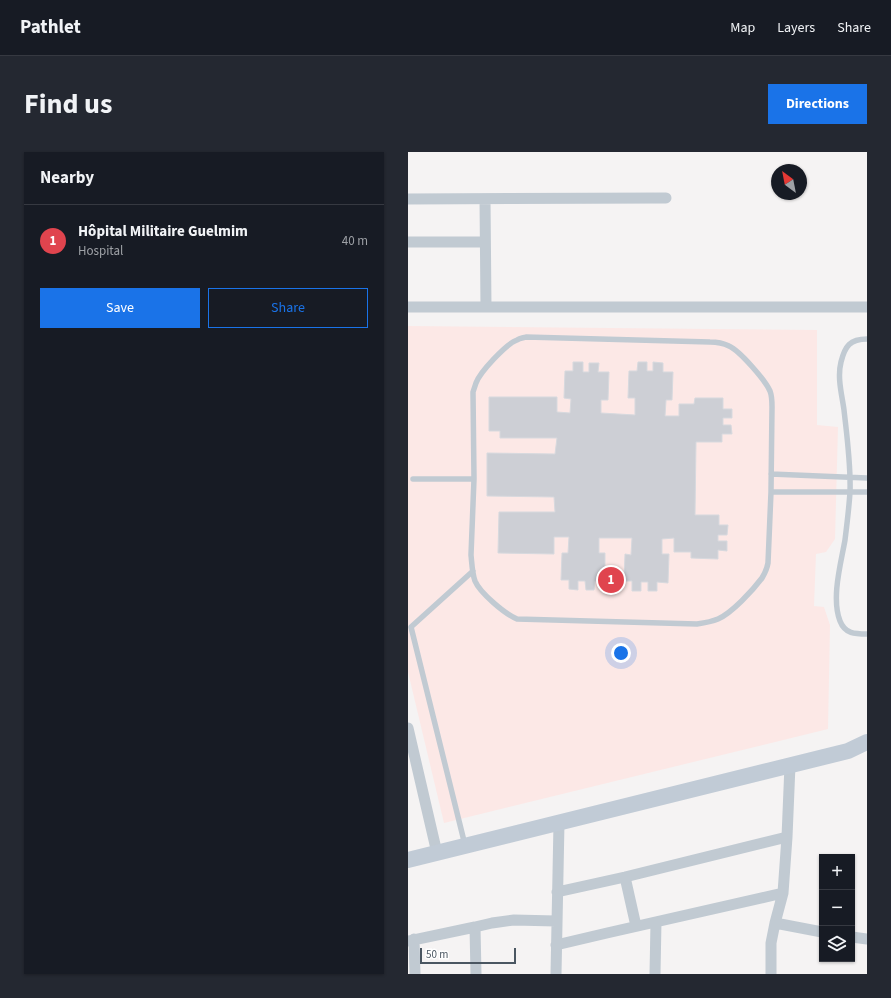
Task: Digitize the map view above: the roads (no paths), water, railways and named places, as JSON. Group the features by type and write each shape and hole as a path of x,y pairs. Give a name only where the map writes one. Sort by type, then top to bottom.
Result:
{"main road":[{"path":"408,860 848,751 867,742"},
{"path":"848,751 867,753"}],"street":[{"path":"408,199 666,198"},
{"path":"485,199 486,307"},
{"path":"408,242 485,242"},
{"path":"408,307 867,307"},
{"path":"408,728 437,853"},
{"path":"771,974 771,943 783,893 790,765"},
{"path":"556,974 559,823"},
{"path":"557,892 625,877 787,837"},
{"path":"625,877 636,926"},
{"path":"556,945 783,893"},
{"path":"415,974 411,940 492,922 514,920 556,921"},
{"path":"655,974 656,922"},
{"path":"775,923 819,931"},
{"path":"475,927 476,974"},
{"path":"855,937 867,939"}],"lane":[{"path":"526,337 710,342 728,345 734,348 763,380 772,399 769,556 766,570 763,577 734,608 719,619 708,623 697,624 517,619 513,617 486,595 475,580 471,555 474,479 473,392 481,374 500,352 517,339 526,337"},
{"path":"867,339 858,339 849,344 842,356 839,372 850,478 850,492 845,540 839,566 836,601 837,612 842,625 846,630 856,634 867,634"},
{"path":"771,474 867,478"},
{"path":"413,479 474,479"},
{"path":"771,492 867,492"},
{"path":"465,846 411,628 473,571"}],"place":[{"name":"Hôpital Militaire Guelmim","path":"611,580"}]}
